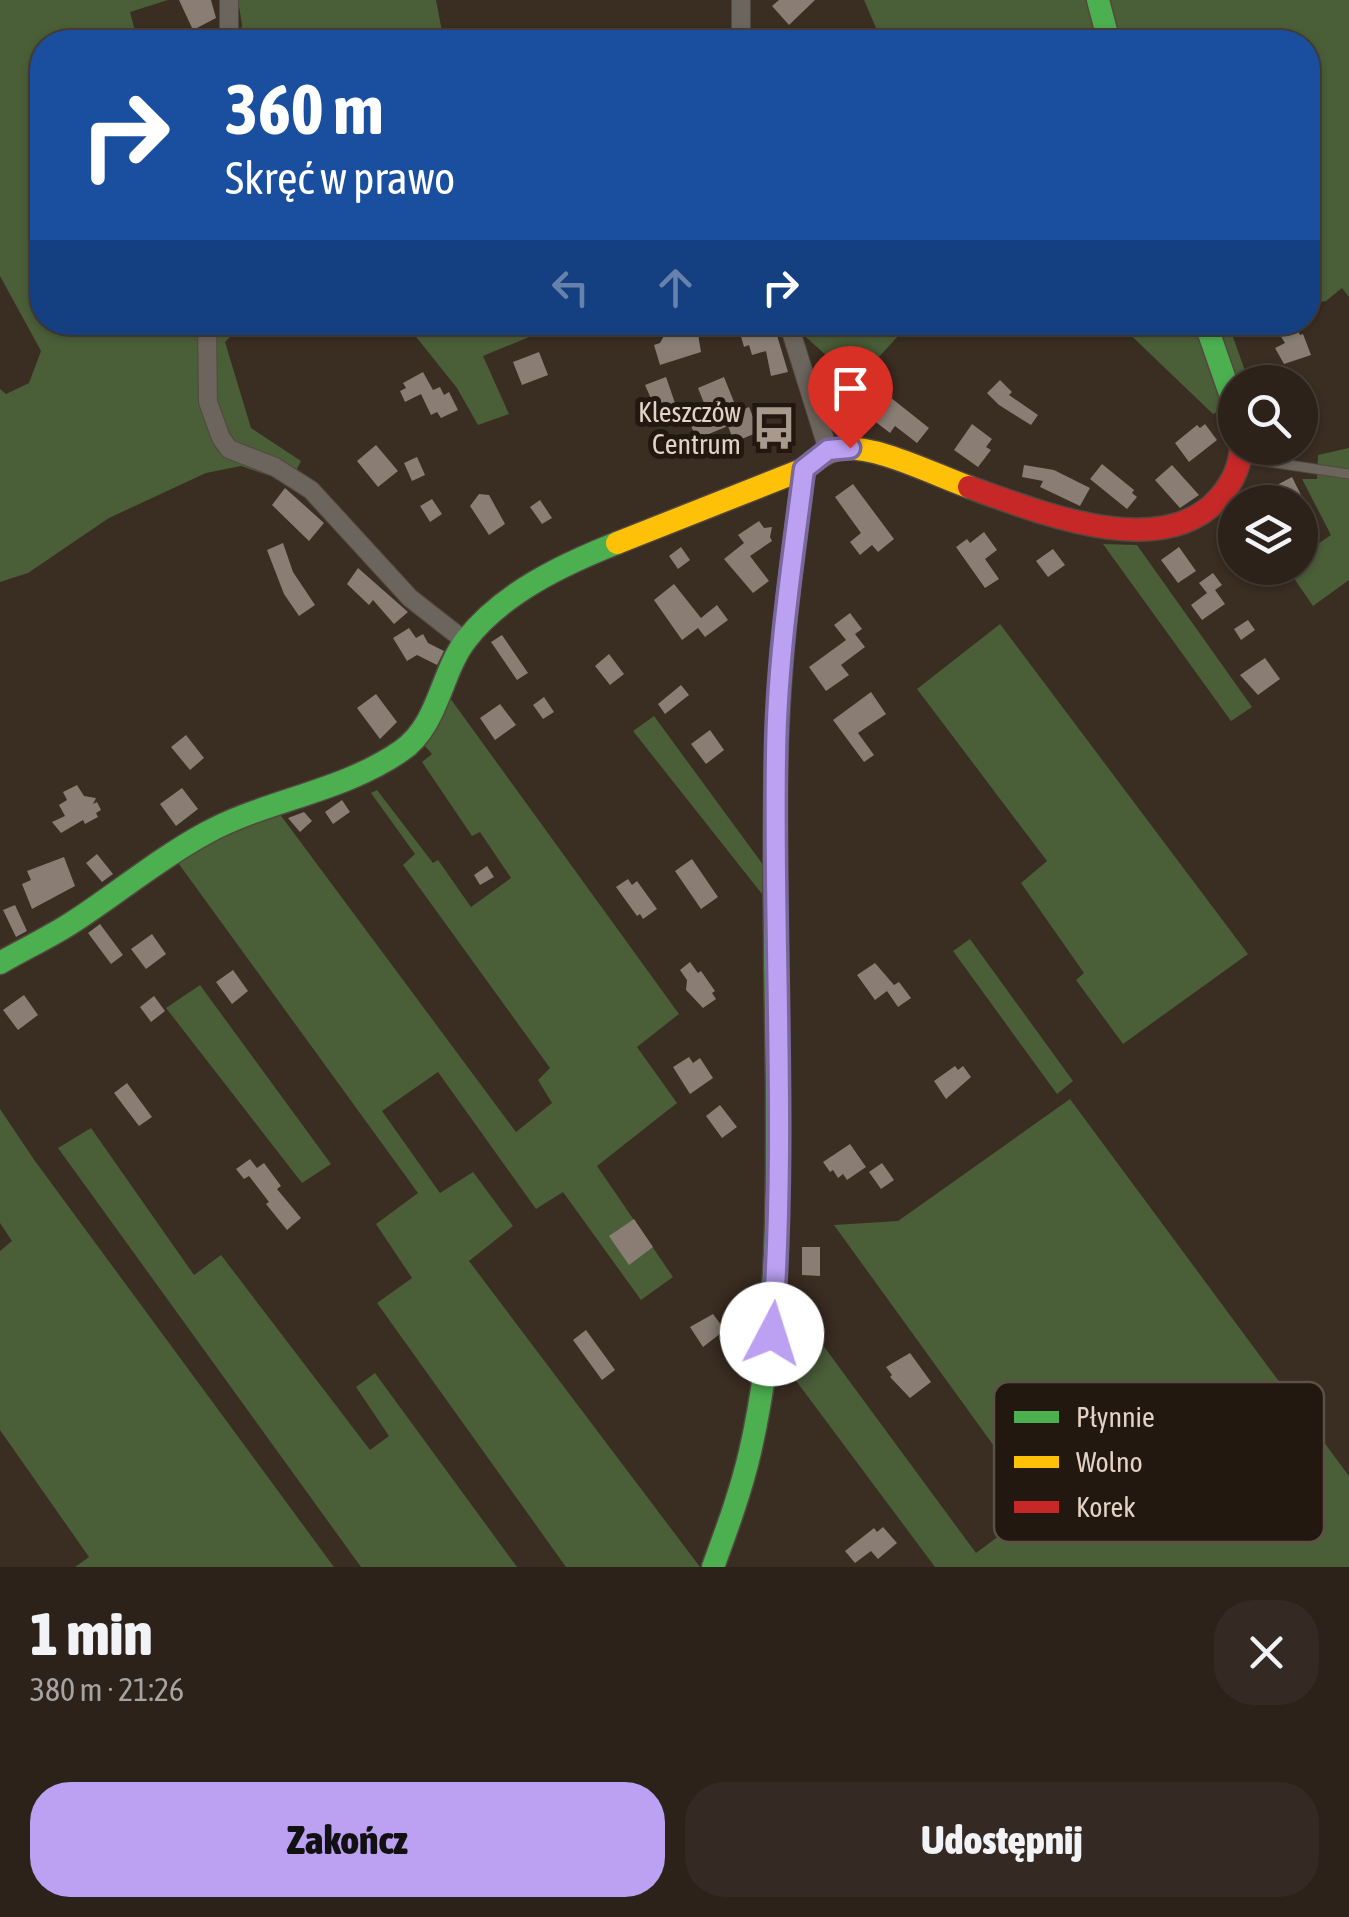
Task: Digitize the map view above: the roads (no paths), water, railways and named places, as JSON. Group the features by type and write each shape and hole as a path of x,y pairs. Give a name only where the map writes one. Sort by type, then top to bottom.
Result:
{"street":[{"path":"229,0 229,30"},
{"path":"741,0 741,30"},
{"path":"1098,0 1106,30"},
{"path":"207,335 208,402 216,428 229,448 275,466 312,490 410,598 466,641"},
{"path":"792,335 828,450"},
{"path":"1210,335 1220,365"},
{"path":"0,963 73,922 143,871 209,831 328,787 375,767 406,748 428,721 466,641 502,606 558,566 804,469 828,450 864,450 1058,514 1101,526 1140,531 1163,529 1189,520 1216,502 1228,487 1236,465"},
{"path":"718,1564 750,1460 774,1300 776,752 786,607 804,469"}],"lane":[{"path":"1303,465 1349,474"}],"place":[{"name":"Kleszczów Centrum","path":"774,428"}]}
